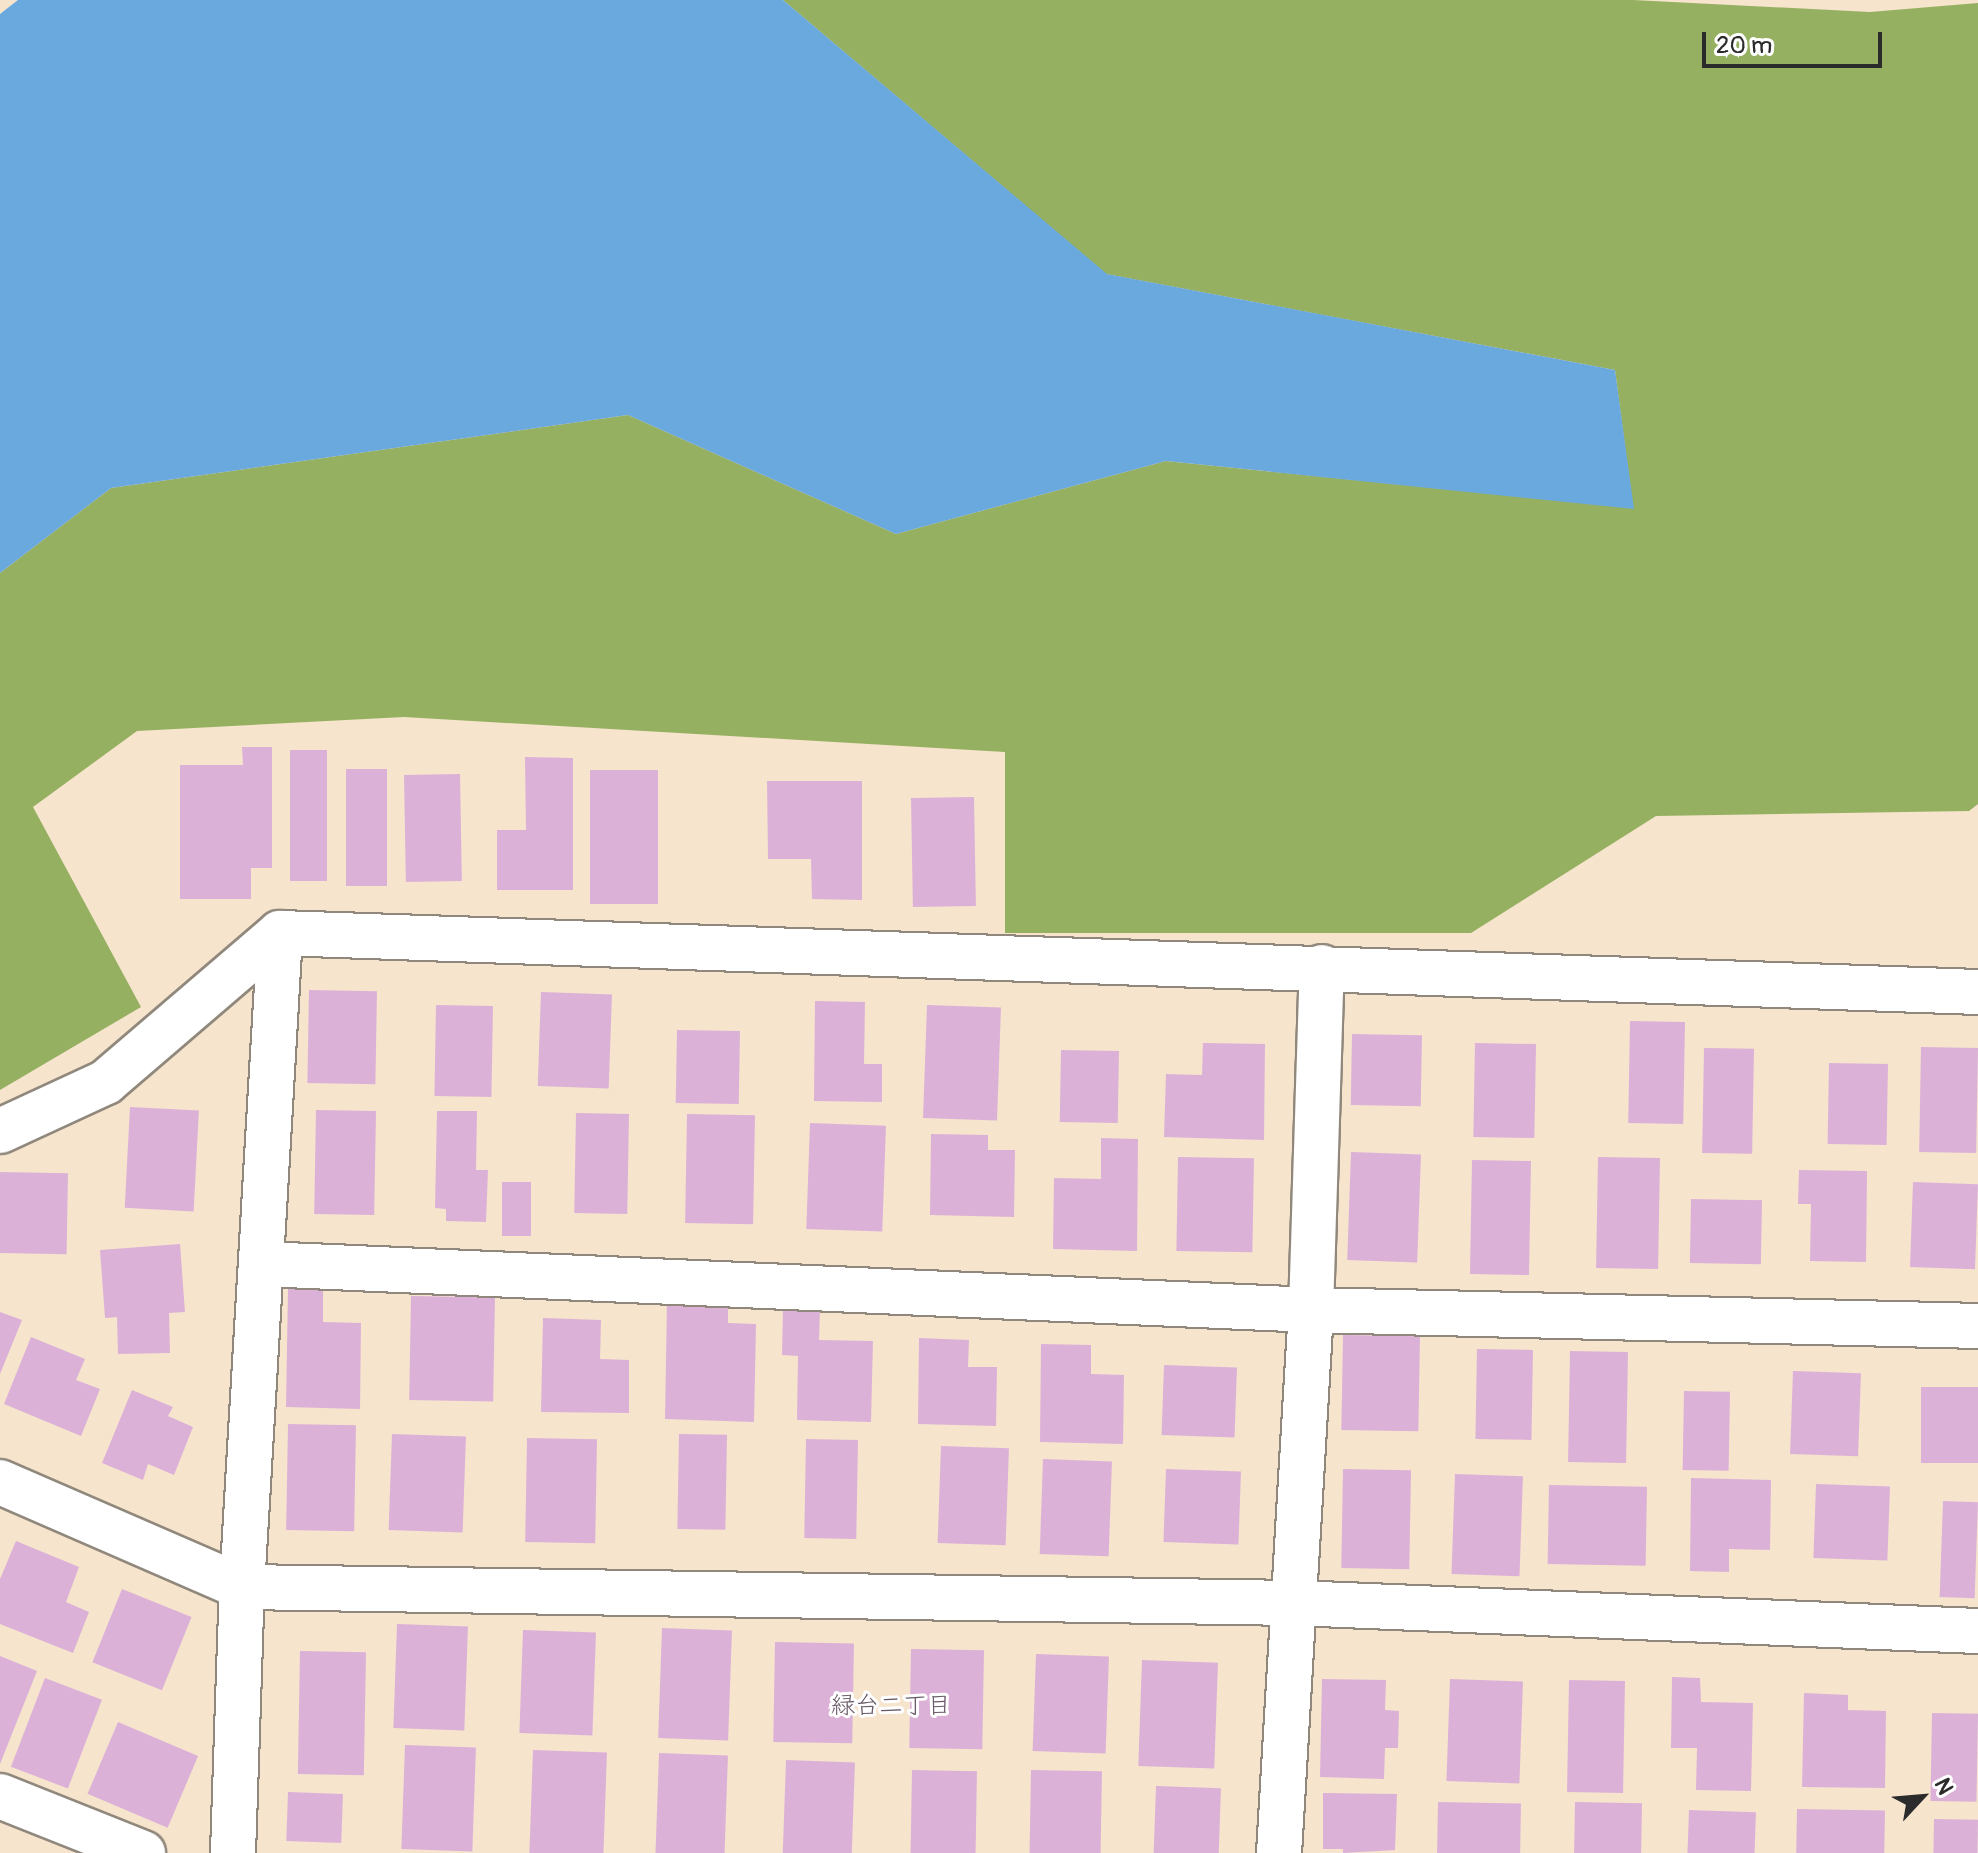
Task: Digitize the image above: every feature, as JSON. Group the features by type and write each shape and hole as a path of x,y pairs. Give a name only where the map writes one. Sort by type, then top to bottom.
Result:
{"street":[{"path":"233,1853 242,1587 280,933"},
{"path":"0,1131 106,1082 280,933 1978,992"},
{"path":"1279,1853 1311,1310 1322,967"},
{"path":"263,1264 1311,1310 1978,1326"},
{"path":"0,1482 242,1587 1295,1603 1978,1631"},
{"path":"0,1796 143,1853"}],"green space":[{"path":"783,0 1633,0 1870,12 1978,3 1978,804 1969,811 1656,816 1471,933 1005,933 1005,752 404,717 137,731 33,807 141,1007 0,1090 0,573 111,488 628,415 896,534 1166,461 1633,508 1615,370 1106,274"}],"water":[{"path":"18,0 783,0 1107,274 1615,370 1634,509 1166,461 896,534 628,415 111,488 0,573 0,14"}],"building":[{"path":"242,747 272,747 272,868 251,868 251,899 180,899 180,765 243,765"},
{"path":"290,750 327,750 327,881 290,881"},
{"path":"525,757 573,758 573,890 497,890 497,830 526,830"},
{"path":"346,769 387,769 387,886 346,886"},
{"path":"590,770 658,770 658,904 590,904"},
{"path":"460,774 462,881 406,882 404,775"},
{"path":"767,781 862,781 862,900 812,899 811,859 768,859"},
{"path":"974,797 976,906 913,907 911,798"},
{"path":"309,990 377,991 375,1084 307,1083"},
{"path":"541,992 612,994 609,1088 538,1086"},
{"path":"815,1001 865,1002 864,1064 882,1064 882,1102 814,1101"},
{"path":"436,1005 493,1006 491,1097 434,1096"},
{"path":"927,1005 1001,1008 997,1121 923,1118"},
{"path":"1630,1021 1685,1022 1683,1124 1628,1123"},
{"path":"677,1030 740,1031 739,1104 676,1103"},
{"path":"1352,1034 1422,1035 1421,1106 1351,1105"},
{"path":"1203,1043 1265,1044 1264,1140 1164,1137 1166,1074 1202,1075"},
{"path":"1475,1043 1536,1044 1534,1138 1473,1137"},
{"path":"1921,1047 1978,1048 1976,1153 1919,1152"},
{"path":"1704,1048 1754,1049 1752,1154 1702,1153"},
{"path":"1061,1050 1119,1051 1118,1123 1060,1122"},
{"path":"1829,1063 1888,1064 1887,1145 1828,1144"},
{"path":"130,1107 199,1111 194,1211 125,1208"},
{"path":"316,1110 376,1111 374,1215 314,1214"},
{"path":"437,1111 477,1111 476,1170 488,1170 486,1222 446,1221 446,1209 435,1208"},
{"path":"576,1113 629,1114 627,1214 574,1213"},
{"path":"687,1114 755,1115 753,1224 685,1223"},
{"path":"810,1123 886,1126 882,1232 806,1229"},
{"path":"931,1134 988,1135 988,1150 1015,1150 1014,1217 930,1215"},
{"path":"1101,1138 1138,1139 1137,1251 1053,1249 1054,1178 1101,1179"},
{"path":"1351,1152 1421,1154 1417,1262 1347,1260"},
{"path":"1178,1157 1254,1158 1252,1252 1176,1251"},
{"path":"1598,1157 1660,1158 1658,1269 1596,1268"},
{"path":"1472,1160 1531,1161 1529,1275 1470,1274"},
{"path":"1799,1170 1867,1171 1866,1262 1810,1261 1811,1204 1798,1204"},
{"path":"0,1172 68,1173 67,1254 0,1253"},
{"path":"502,1182 531,1182 531,1236 502,1236"},
{"path":"1913,1182 1978,1184 1975,1269 1910,1267"},
{"path":"1691,1199 1762,1200 1761,1264 1690,1263"},
{"path":"180,1244 185,1312 169,1313 170,1353 118,1354 117,1317 105,1318 100,1250"},
{"path":"288,1288 323,1288 323,1322 361,1323 360,1409 286,1407"},
{"path":"411,1296 495,1297 493,1401 409,1400"},
{"path":"667,1300 728,1301 728,1323 756,1324 754,1422 665,1419"},
{"path":"783,1307 820,1308 819,1340 873,1341 871,1422 797,1420 798,1356 782,1355"},
{"path":"0,1312 22,1320 0,1374"},
{"path":"543,1318 601,1320 600,1359 629,1360 629,1413 541,1412"},
{"path":"1343,1335 1420,1336 1418,1431 1341,1430"},
{"path":"31,1337 85,1359 76,1380 100,1389 81,1436 4,1404"},
{"path":"919,1338 969,1340 968,1367 997,1367 996,1426 918,1424"},
{"path":"1041,1344 1091,1345 1091,1374 1124,1375 1123,1444 1040,1442"},
{"path":"1477,1349 1533,1350 1531,1440 1475,1439"},
{"path":"1570,1351 1628,1352 1626,1463 1568,1462"},
{"path":"1164,1365 1237,1368 1235,1438 1162,1435"},
{"path":"1793,1371 1861,1373 1858,1456 1790,1454"},
{"path":"1921,1387 1978,1387 1978,1463 1921,1463"},
{"path":"132,1390 173,1407 168,1416 193,1427 174,1475 148,1464 143,1480 102,1463"},
{"path":"1684,1391 1730,1392 1729,1471 1683,1470"},
{"path":"288,1424 356,1425 354,1531 286,1530"},
{"path":"392,1434 466,1437 463,1533 389,1530"},
{"path":"679,1434 727,1435 725,1530 677,1529"},
{"path":"527,1438 597,1439 595,1543 525,1542"},
{"path":"806,1439 858,1440 856,1539 804,1538"},
{"path":"941,1446 1009,1448 1006,1545 938,1543"},
{"path":"1043,1459 1112,1461 1109,1556 1040,1554"},
{"path":"1166,1469 1241,1472 1238,1545 1163,1542"},
{"path":"1343,1469 1411,1470 1409,1569 1341,1568"},
{"path":"1455,1474 1523,1476 1519,1576 1452,1574"},
{"path":"1691,1478 1771,1480 1770,1550 1729,1549 1729,1572 1690,1571"},
{"path":"1816,1484 1890,1487 1887,1561 1813,1558"},
{"path":"1549,1485 1647,1487 1646,1566 1548,1564"},
{"path":"1943,1501 1978,1502 1975,1598 1940,1597"},
{"path":"16,1541 79,1567 66,1602 89,1612 73,1653 0,1624 0,1579"},
{"path":"122,1589 192,1617 162,1690 92,1662"},
{"path":"397,1624 468,1626 464,1730 393,1728"},
{"path":"662,1628 732,1630 728,1740 658,1738"},
{"path":"523,1630 596,1633 592,1735 519,1733"},
{"path":"775,1642 854,1643 852,1743 773,1742"},
{"path":"911,1649 984,1650 982,1749 909,1748"},
{"path":"300,1651 366,1652 364,1775 298,1774"},
{"path":"1036,1654 1109,1657 1106,1753 1033,1751"},
{"path":"0,1656 37,1671 0,1764"},
{"path":"1142,1660 1218,1663 1214,1769 1138,1766"},
{"path":"1672,1677 1700,1678 1701,1702 1753,1703 1751,1791 1696,1790 1697,1748 1671,1748"},
{"path":"45,1678 102,1700 68,1789 11,1767"},
{"path":"1322,1679 1386,1680 1385,1710 1399,1711 1398,1748 1385,1748 1384,1779 1320,1777"},
{"path":"1450,1679 1523,1682 1519,1783 1446,1781"},
{"path":"1569,1680 1625,1681 1623,1793 1567,1792"},
{"path":"1804,1693 1848,1695 1848,1710 1886,1711 1885,1788 1802,1787"},
{"path":"1932,1713 1978,1714 1976,1802 1930,1801"},
{"path":"118,1722 198,1756 168,1828 88,1794"},
{"path":"405,1745 476,1747 472,1851 401,1849"},
{"path":"533,1750 607,1753 603,1853 529,1853"},
{"path":"659,1753 728,1755 725,1853 656,1853"},
{"path":"786,1760 855,1762 852,1853 783,1853"},
{"path":"912,1770 977,1771 976,1853 911,1853"},
{"path":"1031,1770 1102,1771 1101,1853 1030,1853"},
{"path":"1156,1786 1221,1788 1219,1853 1154,1853"},
{"path":"288,1792 343,1794 341,1843 286,1841"},
{"path":"1323,1793 1397,1794 1395,1850 1343,1853 1343,1849 1323,1849"},
{"path":"1438,1802 1521,1803 1520,1853 1437,1853"},
{"path":"1575,1802 1642,1803 1641,1853 1574,1853"},
{"path":"1797,1809 1885,1811 1884,1853 1796,1853"},
{"path":"1689,1810 1756,1812 1755,1853 1687,1853"},
{"path":"1934,1819 1978,1820 1977,1853 1933,1853"}],"district":[{"name":"緑台二丁目","path":"891,1706"}]}
